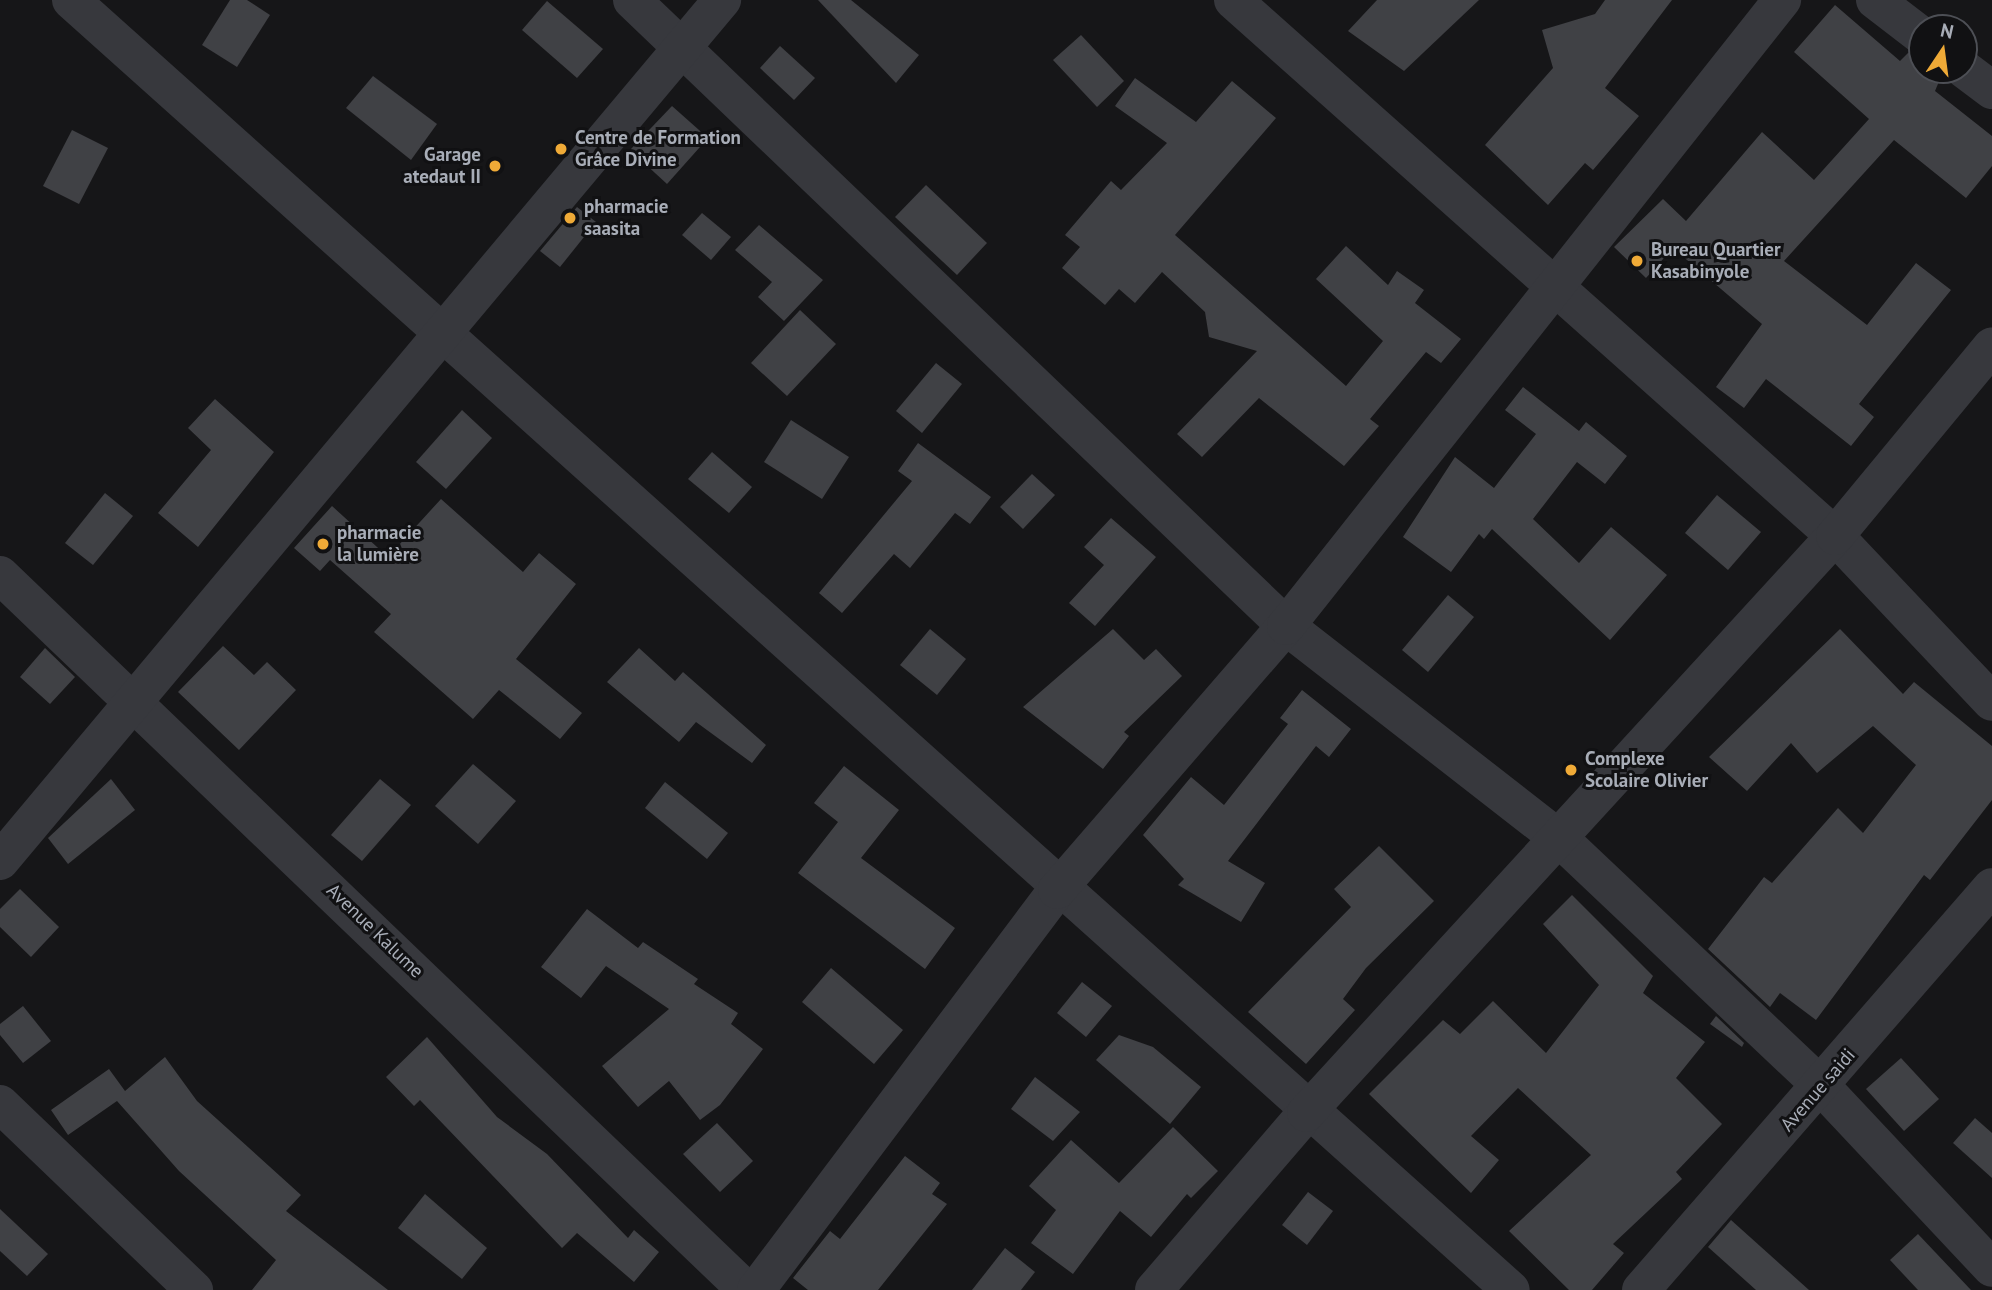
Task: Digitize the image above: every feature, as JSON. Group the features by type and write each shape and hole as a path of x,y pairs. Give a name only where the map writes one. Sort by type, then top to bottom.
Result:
{"street":[{"path":"71,0 440,337 1057,890 1306,1113 1511,1290"},
{"path":"632,0 681,43 1286,626 1560,839 1822,1087 1992,1268"},
{"path":"0,861 137,701 681,43 722,0"},
{"path":"1233,0 1552,287 1835,536 1992,702"},
{"path":"756,1290 1057,890 1286,626 1782,0"},
{"path":"1875,0 1908,25"},
{"path":"1154,1290 1306,1113 1835,536 1992,346"},
{"name":"Avenue Kalume","path":"0,575 137,701 746,1290"},
{"name":"Avenue saidi","path":"1641,1290 1822,1087 1992,887"},
{"path":"0,1104 194,1290"}],"building":[{"path":"230,0 247,0 270,15 237,67 202,45"},
{"path":"818,0 851,0 919,55 896,83"},
{"path":"1377,0 1479,0 1404,71 1348,31"},
{"path":"1605,0 1672,0 1605,88 1639,116 1593,170 1585,163 1548,205 1485,145 1553,68 1542,30 1595,14"},
{"path":"547,1 603,49 577,78 522,30"},
{"path":"1835,5 1900,61 1908,53 1908,84 1938,84 1935,91 1992,136 1992,166 1966,198 1894,140 1784,261 1867,325 1916,263 1951,290 1859,404 1874,417 1851,446 1766,379 1744,408 1716,387 1762,324 1673,248 1646,278 1614,247 1663,199 1686,221 1762,132 1814,180 1869,119 1794,52"},
{"path":"1081,35 1124,81 1097,107 1053,60"},
{"path":"780,46 815,78 794,100 760,68"},
{"path":"373,76 437,124 411,160 346,108"},
{"path":"1135,78 1196,122 1232,81 1276,118 1175,235 1346,386 1383,341 1316,279 1346,246 1388,285 1397,271 1424,290 1415,303 1461,339 1441,363 1426,352 1370,419 1379,426 1344,466 1259,398 1202,457 1177,434 1257,351 1209,337 1205,312 1162,272 1135,303 1119,289 1105,305 1062,268 1080,247 1065,235 1111,181 1121,190 1167,143 1115,106"},
{"path":"672,106 708,138 667,184 630,150"},
{"path":"72,130 108,148 79,204 43,186"},
{"path":"926,185 987,243 957,275 895,217"},
{"path":"577,207 596,222 560,267 540,251"},
{"path":"702,213 731,237 711,260 682,235"},
{"path":"759,225 823,280 784,321 758,297 772,282 735,250"},
{"path":"800,310 836,344 787,396 751,363"},
{"path":"936,363 962,384 922,433 896,411"},
{"path":"1523,387 1579,431 1586,422 1627,456 1605,484 1577,462 1533,519 1579,563 1611,527 1667,575 1610,640 1492,529 1484,539 1479,534 1451,572 1403,537 1455,457 1494,488 1536,434 1505,410"},
{"path":"215,399 274,452 198,547 158,513 211,450 188,428"},
{"path":"462,410 492,438 446,489 416,462"},
{"path":"791,420 849,457 822,499 764,462"},
{"path":"918,443 991,497 970,524 955,513 910,568 894,554 842,613 819,593 912,481 898,471"},
{"path":"712,452 752,487 729,513 688,479"},
{"path":"1032,474 1055,495 1023,529 1000,507"},
{"path":"105,493 133,516 93,565 65,543"},
{"path":"1717,495 1761,532 1728,570 1685,533"},
{"path":"441,499 523,572 539,553 576,584 516,659 582,713 560,739 499,690 473,719 374,632 391,614 330,560 320,571 294,548 332,506 388,557"},
{"path":"1111,518 1156,557 1095,626 1069,603 1104,565 1084,547"},
{"path":"1448,595 1474,617 1428,672 1402,650"},
{"path":"930,629 966,659 937,695 900,665"},
{"path":"1113,629 1144,660 1156,649 1182,676 1124,732 1129,736 1103,769 1023,707"},
{"path":"1840,629 1903,694 1914,682 1992,746 1992,800 1930,880 1924,875 1816,1020 1780,993 1770,1007 1708,949 1764,877 1772,883 1838,808 1863,833 1916,765 1873,726 1817,773 1791,743 1747,791 1709,757"},
{"path":"223,646 254,675 267,662 296,690 239,750 178,692"},
{"path":"45,648 75,677 50,704 20,677"},
{"path":"639,648 675,681 683,672 766,745 752,763 696,722 679,742 607,682"},
{"path":"1302,690 1351,729 1329,757 1316,746 1228,861 1265,883 1241,922 1178,885 1184,879 1143,835 1191,777 1224,805 1288,724 1280,718"},
{"path":"473,764 516,801 478,844 435,806"},
{"path":"844,766 899,810 861,858 955,928 925,969 798,873 838,822 814,803"},
{"path":"111,779 135,810 68,864 48,838"},
{"path":"380,779 411,805 362,861 331,835"},
{"path":"665,782 728,833 707,859 645,808"},
{"path":"1379,846 1434,901 1366,968 1343,999 1355,1010 1306,1064 1248,1012 1351,907 1334,889"},
{"path":"20,889 59,927 31,957 0,927 0,909"},
{"path":"1572,895 1653,976 1643,993 1705,1042 1676,1078 1722,1124 1676,1172 1682,1179 1613,1244 1624,1253 1592,1290 1569,1290 1509,1231 1591,1155 1518,1088 1471,1136 1499,1160 1471,1193 1369,1094 1443,1020 1460,1034 1493,1001 1546,1053 1599,985 1543,924"},
{"path":"587,909 638,948 643,942 698,979 694,984 738,1013 731,1024 763,1049 720,1105 700,1120 669,1081 638,1107 602,1066 669,1009 606,966 581,998 541,967"},
{"path":"831,968 903,1030 874,1064 802,1002"},
{"path":"1082,982 1112,1006 1086,1037 1057,1013"},
{"path":"23,1006 51,1041 23,1063 0,1035 0,1024"},
{"path":"1716,1016 1744,1043 1742,1047 1710,1024"},
{"path":"1119,1035 1153,1047 1201,1087 1170,1124 1096,1060"},
{"path":"427,1037 497,1117 547,1154 628,1238 634,1230 659,1252 634,1282 577,1233 562,1248 420,1100 414,1106 386,1077"},
{"path":"165,1057 197,1101 301,1195 286,1211 388,1290 252,1290 276,1260 179,1171 117,1101 68,1135 51,1110 109,1069 125,1091"},
{"path":"1901,1058 1939,1099 1904,1131 1866,1089"},
{"path":"1035,1077 1080,1112 1053,1141 1011,1109"},
{"path":"1975,1118 1992,1133 1992,1178 1953,1143"},
{"path":"717,1123 753,1161 720,1192 683,1154"},
{"path":"1173,1127 1218,1171 1191,1198 1187,1194 1151,1237 1120,1211 1073,1274 1031,1243 1056,1210 1029,1186 1071,1140 1119,1183"},
{"path":"905,1156 940,1183 932,1194 947,1204 878,1290 808,1290 793,1278 830,1231 840,1239"},
{"path":"1308,1192 1333,1211 1307,1245 1282,1225"},
{"path":"425,1194 487,1248 462,1279 398,1228"},
{"path":"0,1209 48,1254 27,1276 0,1251"},
{"path":"1731,1220 1809,1290 1756,1290 1708,1247"},
{"path":"1918,1234 1971,1290 1918,1290 1890,1260"},
{"path":"1005,1248 1035,1272 1021,1290 972,1290"}],"place":[{"name":"Centre de Formation Grâce Divine","path":"561,149"},
{"name":"Garage atedaut II","path":"495,166"},
{"name":"pharmacie saasita","path":"570,218"},
{"name":"Bureau Quartier Kasabinyole","path":"1637,261"},
{"name":"pharmacie la lumière","path":"323,544"},
{"name":"Complexe Scolaire Olivier","path":"1571,770"}]}
